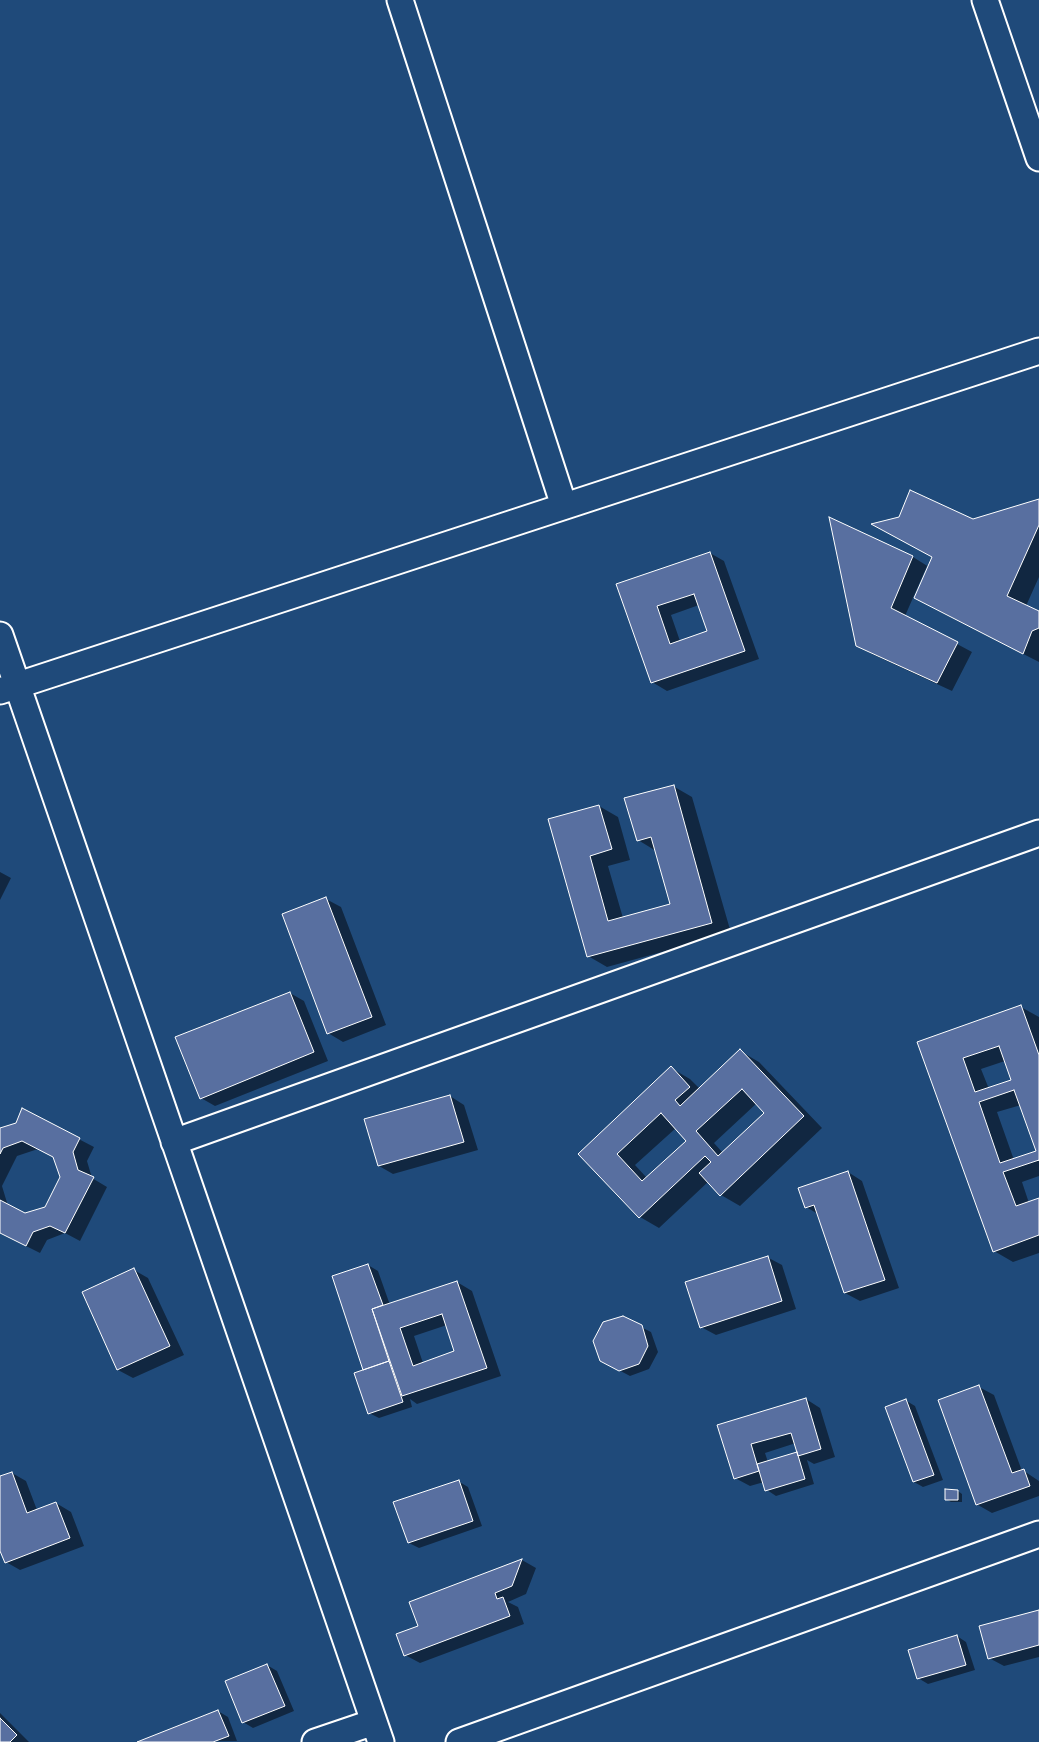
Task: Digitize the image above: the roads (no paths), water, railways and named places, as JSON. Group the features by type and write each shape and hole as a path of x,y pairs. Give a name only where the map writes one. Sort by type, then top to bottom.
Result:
{"street":[{"path":"400,0 564,506"},
{"path":"985,0 1039,158"},
{"path":"8,688 1039,351"},
{"path":"0,636 8,688 174,1142 378,1732 315,1742"},
{"path":"174,1142 1039,832"},
{"path":"459,1742 1039,1534"}]}
